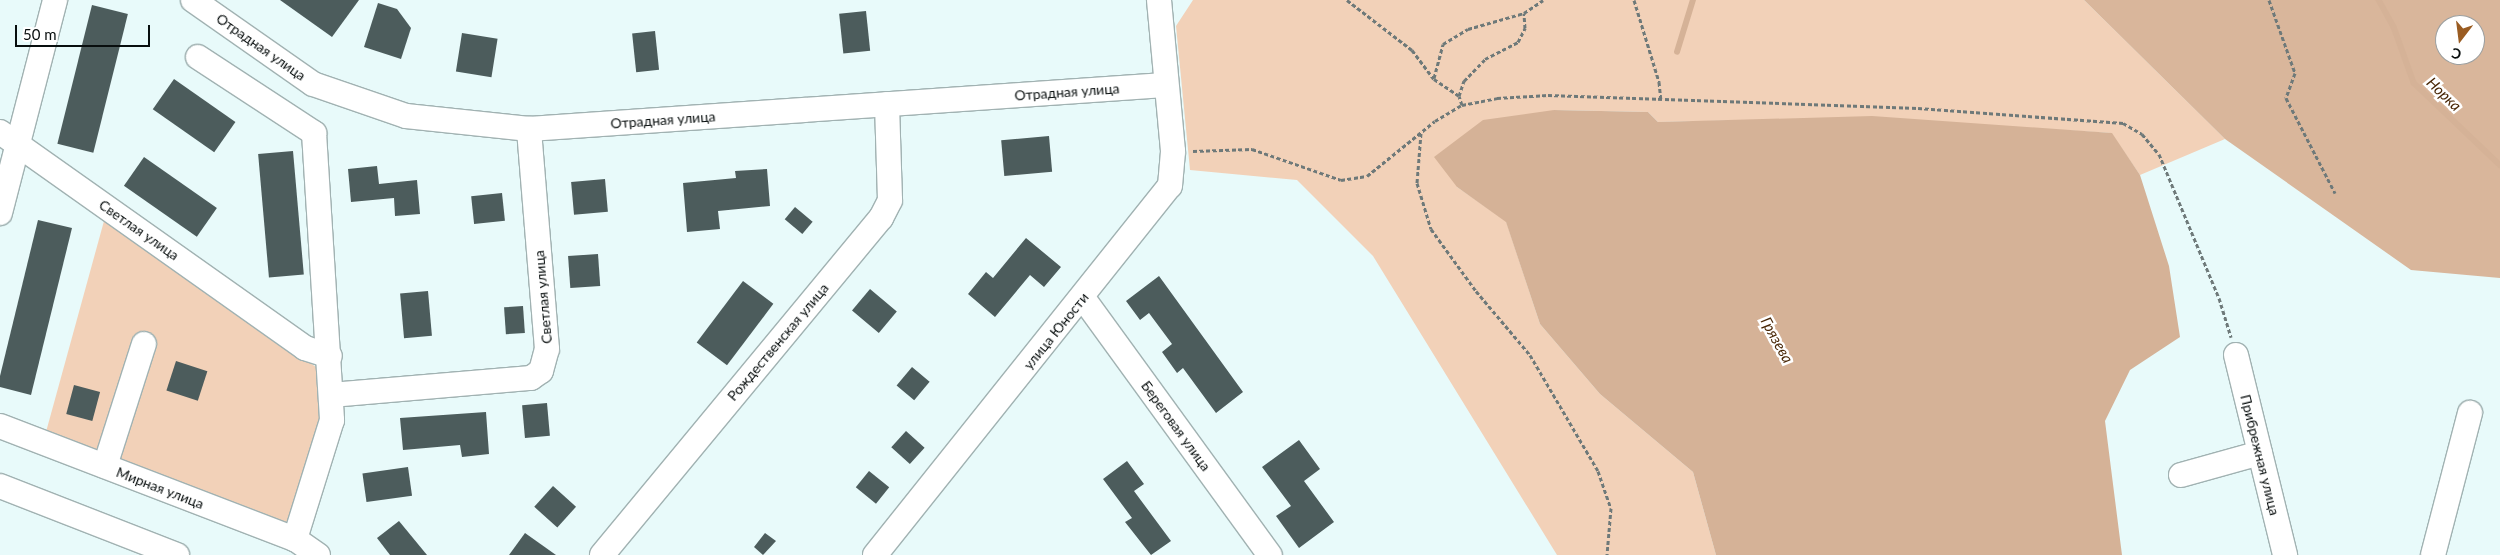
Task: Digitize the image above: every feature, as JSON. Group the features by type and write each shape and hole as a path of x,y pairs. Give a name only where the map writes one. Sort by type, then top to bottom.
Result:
{"street":[{"path":"0,213 9,138 55,0"},
{"name":"Отрадная улица","path":"193,0 314,84 406,116 529,129 1164,85"},
{"name":"улица Юности","path":"875,555 1170,186 1173,151 1164,85 1159,0"},
{"path":"198,57 314,133 330,356 332,420 295,539"},
{"name":"Рождественская улица","path":"602,555 881,218 890,200 886,104"},
{"name":"Светлая улица","path":"331,395 531,378 541,370 547,349 529,129"},
{"name":"Светлая улица","path":"9,138 305,348 330,356"},
{"name":"Береговая улица","path":"1082,298 1270,555"},
{"path":"105,466 144,344"},
{"name":"Прибрежная улица","path":"2236,355 2285,555"},
{"path":"2433,555 2470,412"},
{"name":"Мирная улица","path":"0,426 295,539 318,555"},
{"path":"2181,474 2260,453"},
{"path":"0,486 177,555"}],"path":[{"path":"1347,0 1412,50 1434,78 1460,96"},
{"path":"1434,78 1443,44 1468,29 1524,12 1543,0"},
{"path":"1634,0 1659,82 1662,101"},
{"path":"2269,0 2295,73 2286,98 2335,193"},
{"path":"1462,105 1460,96 1464,81 1485,59 1518,42 1525,28 1524,12"},
{"path":"1173,151 1252,150 1341,180 1368,176 1435,121 1462,105 1497,98 1548,95 1662,101 1918,108 2123,123 2142,134 2159,154 2220,298 2236,355"},
{"path":"1422,133 1417,183 1431,229 1476,291 1530,354 1598,471 1611,508 1607,555"}],"shaded area":[{"path":"1193,0 2084,0 2225,139 2140,175 2111,133 1857,118 1658,122 1648,112 1554,110 1457,187 1506,221 1540,324 1600,394 1693,472 1716,555 1557,555 1373,256 1297,180 1190,170 1176,26"},
{"path":"2084,0 2500,0 2500,278 2411,270 2225,139"},
{"path":"104,221 316,367 321,375 323,414 293,519 283,523 46,432"}],"water":[{"path":"1554,110 1648,112 1658,122 1872,116 2112,133 2140,175 2169,266 2180,337 2130,370 2105,421 2122,555 1716,555 1693,472 1600,394 1540,324 1506,222 1457,187 1434,157 1483,120"}],"building":[{"path":"280,0 359,0 332,37"},
{"path":"378,3 397,9 411,28 401,59 364,47"},
{"path":"92,5 128,14 93,153 57,144"},
{"path":"866,11 870,51 843,54 839,14"},
{"path":"655,31 659,70 636,72 632,33"},
{"path":"462,33 498,39 491,77 456,72"},
{"path":"174,79 235,122 214,152 153,109"},
{"path":"1049,136 1052,172 1004,176 1001,140"},
{"path":"293,151 304,275 269,278 258,154"},
{"path":"144,157 217,208 197,237 124,186"},
{"path":"377,166 379,184 417,180 420,214 395,216 394,198 351,202 348,169"},
{"path":"767,169 770,206 718,211 720,229 687,232 683,183 736,178 735,171"},
{"path":"605,179 608,212 574,215 571,182"},
{"path":"502,193 505,221 474,224 471,196"},
{"path":"795,207 813,222 802,234 785,219"},
{"path":"38,220 72,228 31,395 0,387 0,376"},
{"path":"1026,238 1061,267 1044,287 1030,275 995,317 968,294 986,272 993,278"},
{"path":"598,254 600,286 570,288 568,256"},
{"path":"1159,276 1243,392 1216,413 1183,368 1177,373 1162,352 1172,344 1149,313 1140,320 1126,301"},
{"path":"743,281 773,304 727,365 697,342"},
{"path":"870,289 897,311 879,333 852,310"},
{"path":"428,291 432,336 404,338 400,293"},
{"path":"523,306 525,333 506,334 504,307"},
{"path":"176,361 207,371 198,401 166,390"},
{"path":"912,367 930,382 914,400 897,385"},
{"path":"74,385 100,392 92,421 66,414"},
{"path":"547,403 550,436 525,438 522,405"},
{"path":"486,412 489,454 462,457 460,445 403,450 400,418"},
{"path":"906,431 925,448 910,464 891,447"},
{"path":"1299,440 1320,469 1304,481 1334,522 1299,548 1276,516 1291,506 1262,467"},
{"path":"1127,461 1144,484 1134,491 1171,541 1151,555 1125,522 1132,518 1103,479"},
{"path":"408,467 412,496 366,502 362,473"},
{"path":"869,471 889,487 876,504 856,487"},
{"path":"553,486 576,507 557,528 534,507"},
{"path":"399,521 427,555 390,555 377,538"},
{"path":"525,533 556,555 509,555"},
{"path":"765,533 776,541 763,555 754,547"}],"waterway":[{"name":"Грязева","path":"1677,52 1693,0"},
{"name":"Норка","path":"2379,0 2394,27 2414,83 2500,165"}]}
